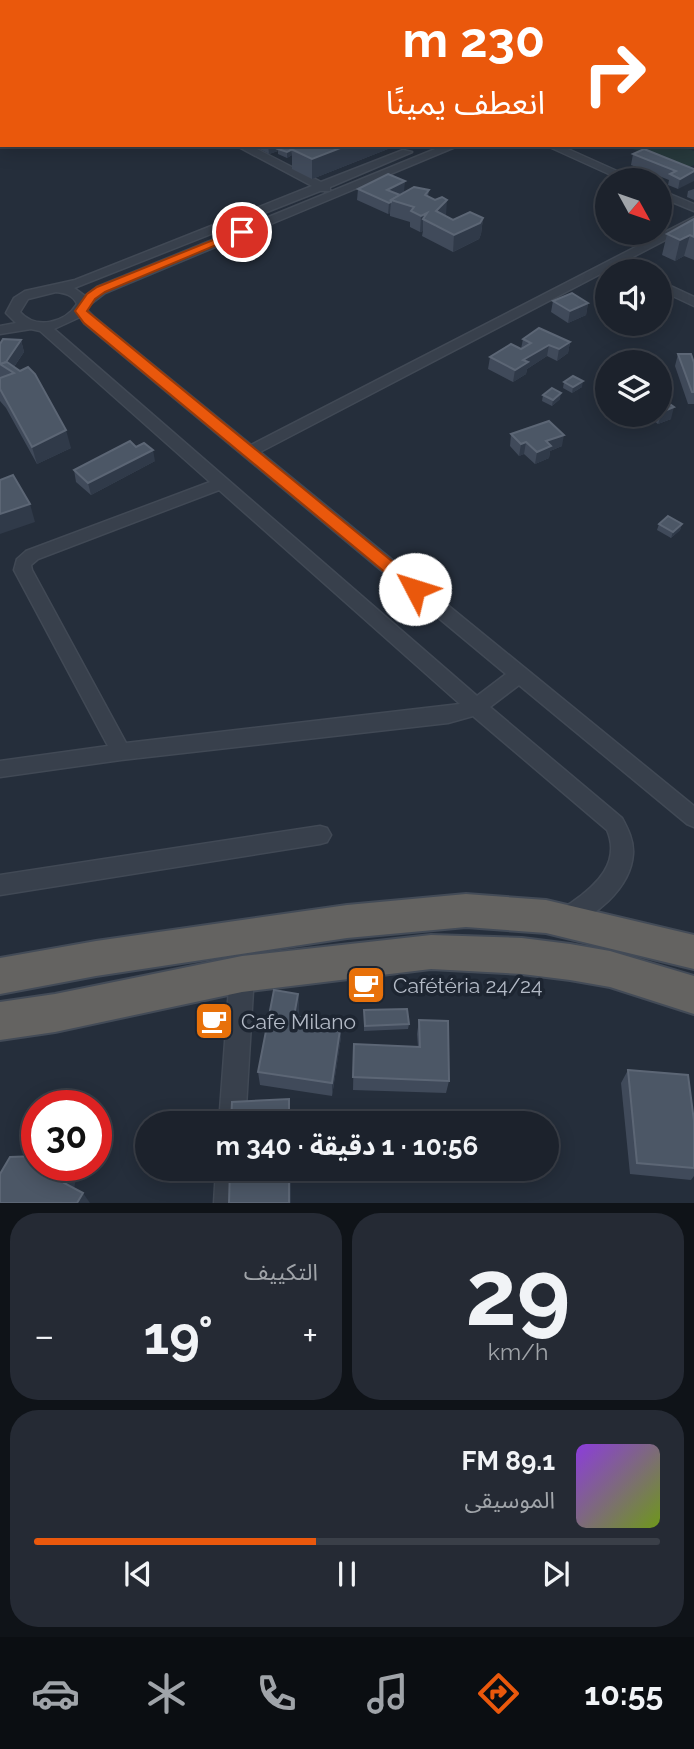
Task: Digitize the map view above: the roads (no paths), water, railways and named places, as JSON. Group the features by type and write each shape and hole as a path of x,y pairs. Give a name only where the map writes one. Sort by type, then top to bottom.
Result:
{"highway":[{"path":"0,975 359,920 430,913 496,911 562,920 606,928 694,952"},
{"path":"0,1021 55,1013 242,974 430,952 522,956 610,969 694,995"}],"street":[{"path":"244,147 336,194"},
{"path":"0,328 13,313 13,307 25,296 79,283 418,147"},
{"path":"0,328 65,321 101,290 450,147"},
{"path":"555,147 603,168"},
{"path":"672,198 694,208"},
{"path":"620,259 694,220"},
{"path":"249,452 595,272"},
{"path":"57,288 76,293 89,320 694,818"},
{"path":"672,291 694,302"},
{"path":"13,313 22,323 37,326 222,482 476,707 615,824 622,836 625,850 613,878 592,902 562,920"},
{"path":"121,752 23,570 23,564 32,555 222,482"},
{"path":"0,769 121,752 433,718 476,707 519,675"},
{"path":"0,885 320,835"},
{"path":"233,1111 242,974"},
{"path":"227,1203 228,1181"}],"place":[{"name":"Cafétéria 24/24","path":"366,985"},
{"name":"Cafe Milano","path":"214,1021"}]}
